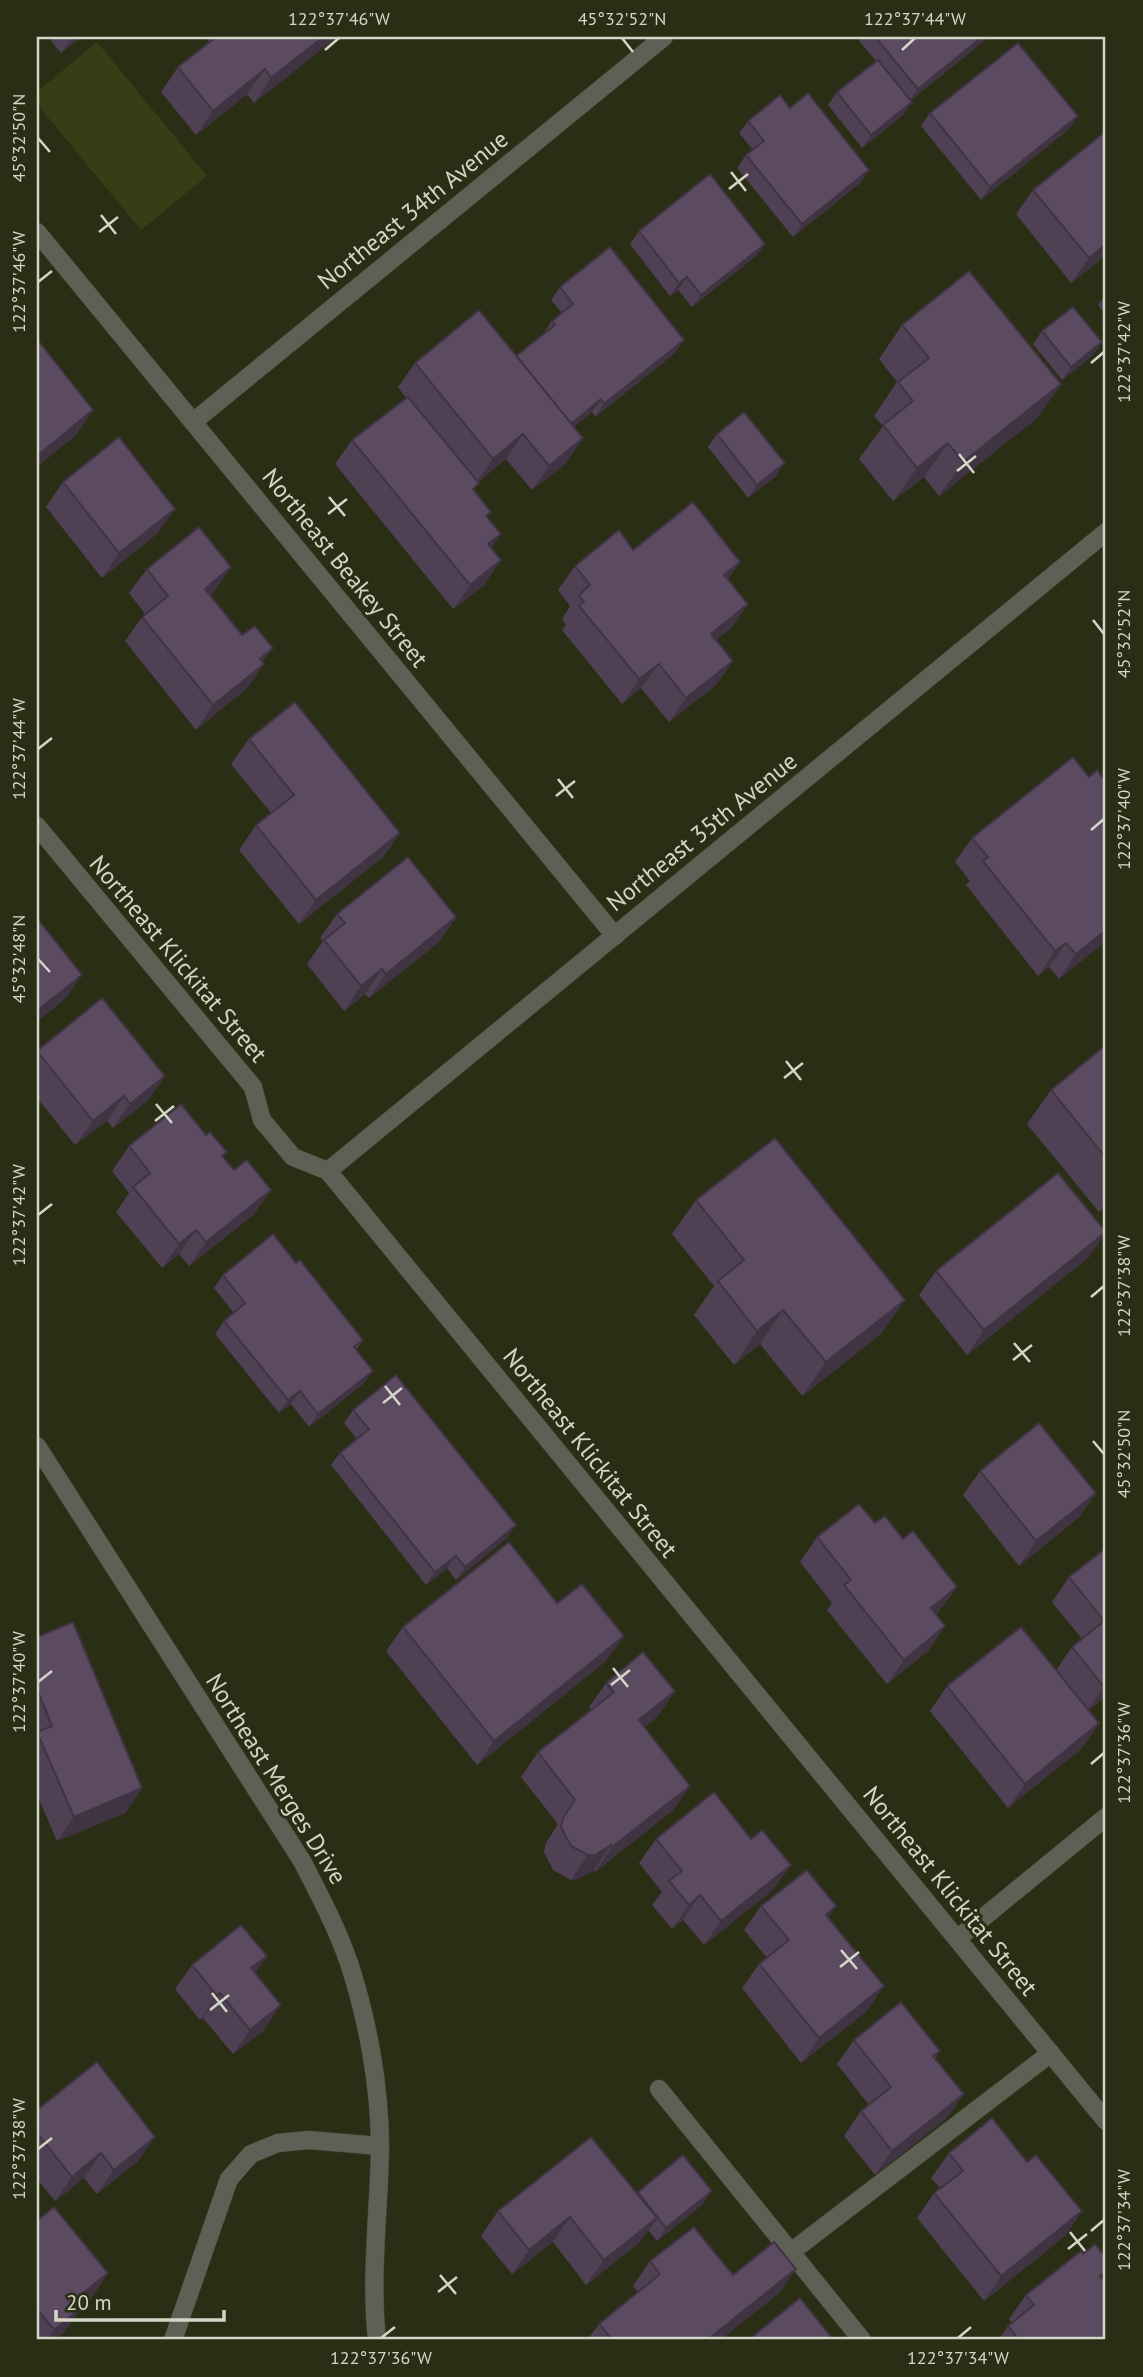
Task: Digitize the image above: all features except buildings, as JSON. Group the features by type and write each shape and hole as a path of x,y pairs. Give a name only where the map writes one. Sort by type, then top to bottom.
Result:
{"street":[{"name":"Northeast 34th Avenue","path":"193,422 664,37"},
{"name":"Northeast Beakey Street","path":"37,232 615,936"},
{"name":"Northeast 35th Avenue","path":"328,1171 1106,532"},
{"name":"Northeast Klickitat Street","path":"37,826 253,1087 262,1120 293,1157 328,1171 1106,2121"},
{"name":"Northeast Merges Drive","path":"37,1446 302,1861 328,1912 349,1963 364,2017 376,2087 380,2146 374,2311 377,2340"},
{"path":"957,1938 1106,1818"},
{"path":"791,2252 1051,2053"},
{"path":"659,2089 862,2340"},
{"path":"173,2340 229,2179 251,2154 278,2143 308,2140 380,2146"}],"green space":[{"path":"97,42 207,176 141,230 37,104 37,92"}]}
